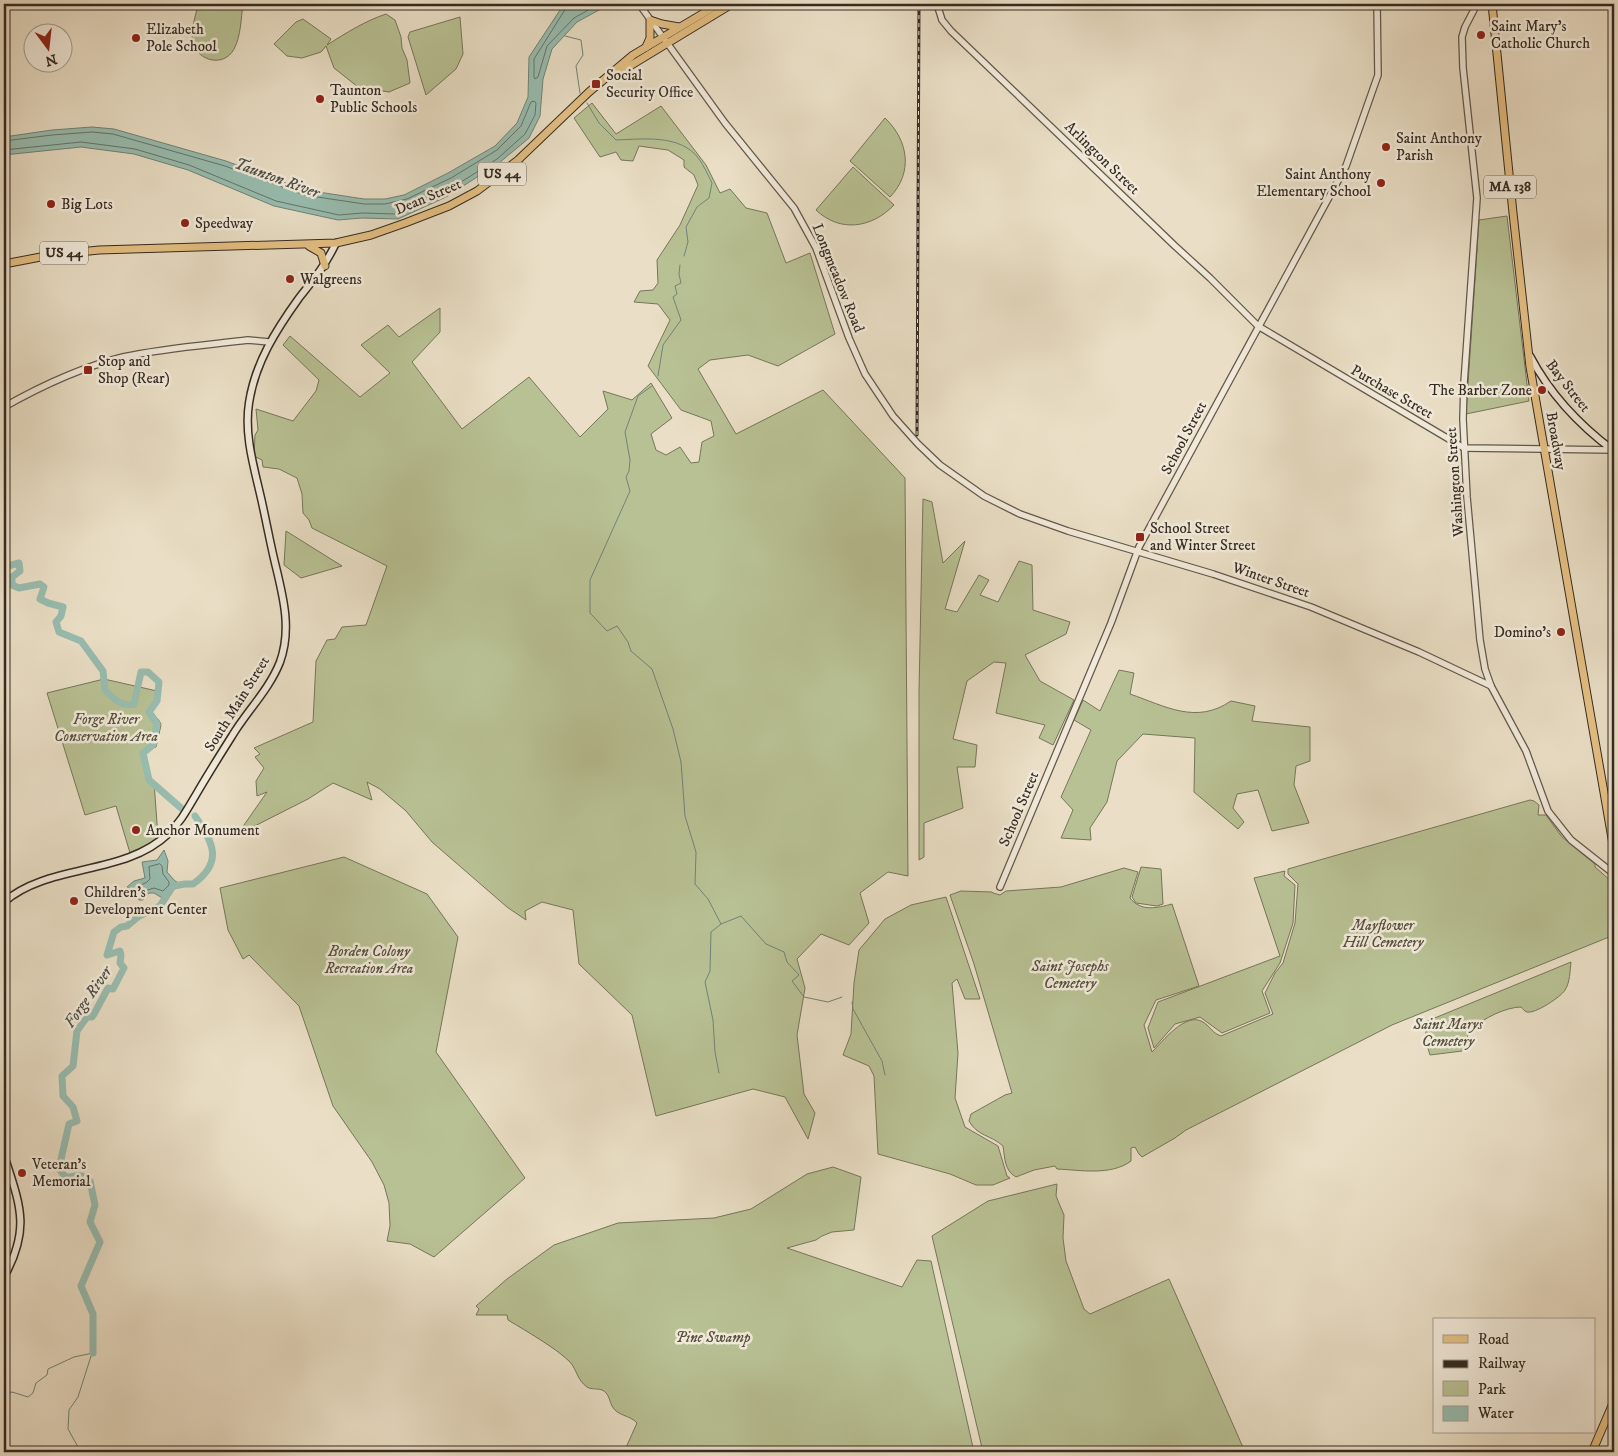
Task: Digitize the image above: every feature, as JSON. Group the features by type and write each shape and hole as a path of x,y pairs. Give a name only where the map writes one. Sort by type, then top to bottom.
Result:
{"main road":[{"name":"Dean Street","path":"336,243 371,234 412,220 449,206 477,191 518,160 618,67 646,47 665,41 680,28 719,4"},
{"name":"Dean Street","path":"610,76 665,41 732,4"},
{"name":"Broadway","path":"1492,4 1528,353 1543,450 1614,850"},
{"path":"646,47 650,38 650,20 680,28"},
{"path":"269,342 325,266 336,243"},
{"path":"305,292 334,258 336,243"},
{"name":"US 44","path":"4,264 30,258 81,251 336,243"},
{"path":"303,245 313,247 319,251 325,266"},
{"name":"South Main Street","path":"4,902 15,893 37,883 132,856 150,847 167,835 186,812 241,721 262,694 277,669 285,643 283,595 251,455 248,423 251,393 269,342"},
{"name":"Bay Street","path":"1528,353 1542,378 1563,404 1588,430 1613,450"},
{"path":"4,1155 17,1196 21,1222 18,1246 4,1277"},
{"path":"1592,1452 1614,1401"}],"street":[{"name":"Longmeadow Road","path":"639,4 725,123 783,193 800,218 820,258 861,367 888,410 911,437"},
{"name":"Arlington Street","path":"937,4 942,20 951,31 1258,326"},
{"name":"School Street","path":"1000,887 1111,623 1136,552 1348,160 1378,75 1377,4"},
{"name":"Washington Street","path":"1477,4 1464,27 1462,46 1465,94 1477,194 1463,419 1479,630 1485,669 1490,686 1526,751 1542,798 1551,815 1572,840 1614,874"},
{"name":"Purchase Street","path":"1258,326 1464,448 1613,450"},
{"path":"4,407 57,381 120,358 248,340 269,342"},
{"name":"Winter Street","path":"911,437 932,458 952,474 974,490 1001,505 1050,525 1213,574 1311,606 1419,652 1490,686"}],"green space":[{"path":"198,4 243,4 236,44 230,55 224,59 211,60 205,58 196,49 192,33"},
{"path":"386,14 395,20 401,37 410,83 389,92 358,87 334,68 326,46 321,52 302,58 287,56 274,44 296,22 303,19 331,39 327,45 363,24"},
{"path":"460,17 463,54 456,69 426,95 408,37 410,32"},
{"path":"592,103 616,134 661,106 706,165 720,193 730,189 746,208 767,213 786,263 810,253 835,334 778,366 748,355 710,360 698,369 736,434 823,390 905,478 908,876 888,872 860,893 869,923 849,945 821,934 797,959 805,988 797,1035 804,1094 815,1113 808,1139 785,1097 753,1089 656,1116 632,1015 579,964 573,910 542,902 525,911 526,920 507,907 432,842 406,811 380,789 367,782 372,800 333,783 308,799 237,835 267,792 257,796 256,781 264,768 255,757 260,754 254,748 313,722 316,661 327,640 335,639 342,627 366,625 387,566 312,528 309,520 303,513 302,494 297,478 279,469 263,467 262,460 254,456 255,435 258,430 256,409 293,421 316,391 319,380 283,345 290,336 360,397 390,373 361,345 388,325 399,337 440,308 440,332 412,362 462,429 529,377 580,437 608,409 603,391 632,400 651,383 672,418 651,434 656,450 666,455 680,447 691,463 699,462 702,442 714,436 711,421 681,410 648,366 670,320 658,304 634,302 640,291 653,290 658,283 657,260 680,225 698,185 694,175 684,167 684,160 668,150 639,146 633,161 621,160 616,152 600,157 574,118"},
{"path":"885,118 899,137 905,157 905,168 902,178 890,197 850,161"},
{"path":"853,167 894,205 876,219 856,225 845,225 825,217 816,210"},
{"path":"1507,216 1529,401 1466,414 1479,220"},
{"path":"923,499 932,502 943,563 965,541 945,609 957,612 979,575 989,580 980,595 998,602 1019,561 1032,565 1033,610 1070,622 1066,634 1025,655 1040,681 1074,700 1053,745 1039,738 1045,725 996,713 1006,663 994,662 967,681 953,739 977,745 975,767 957,767 963,808 924,823 924,857 919,860 919,691"},
{"path":"286,531 342,566 301,578 284,565"},
{"path":"1119,670 1134,673 1130,694 1168,708 1180,711 1205,712 1231,701 1255,706 1252,721 1310,727 1310,761 1296,766 1294,785 1309,823 1272,831 1258,790 1237,794 1233,808 1244,822 1238,829 1194,792 1195,738 1143,734 1117,761 1107,802 1090,828 1091,840 1061,838 1073,810 1061,797 1091,730 1074,720 1083,700 1100,711"},
{"name":"Forge River Conservation Area","path":"104,679 157,691 159,696 151,710 161,724 159,735 156,747 146,751 149,772 154,782 158,837 130,853 116,806 85,815 47,693"},
{"path":"1530,800 1539,805 1538,815 1546,815 1562,837 1595,864 1595,867 1610,880 1613,895 1611,898 1612,903 1614,903 1614,935 1392,1025 1186,1130 1142,1157 1135,1147 1131,1148 1131,1161 1114,1169 1085,1171 1057,1169 1055,1166 1034,1170 1016,1177 1007,1167 1003,1146 980,1133 969,1121 971,1114 1012,1093 974,964 950,895 961,891 992,892 1000,895 1006,891 1061,887 1124,868 1138,872 1130,898 1139,905 1150,908 1172,904 1199,986 1156,1000 1144,1025 1152,1052 1175,1029 1189,1021 1203,1022 1221,1036 1273,1014 1265,993 1275,973 1283,963 1295,923 1298,884 1288,874 1288,869"},
{"name":"Borden Colony Recreation Area","path":"344,857 427,894 458,937 436,1052 525,1178 434,1257 410,1244 387,1241 390,1226 389,1203 384,1185 372,1162 333,1106 299,1006 249,955 243,959 228,930 220,888"},
{"path":"1141,867 1161,869 1163,904 1157,906 1136,903 1132,897"},
{"path":"1285,871 1284,876 1295,885 1293,923 1280,963 1262,991 1270,1013 1222,1033 1200,1017 1175,1024 1154,1048 1148,1028 1158,1002 1280,956 1254,878"},
{"path":"946,897 980,999 965,999 957,979 952,983 958,1053 955,1098 965,1127 998,1146 1007,1176 1010,1178 993,1185 976,1185 950,1174 878,1154 874,1076 869,1066 843,1055 851,1034 854,983 859,950 885,919 911,905"},
{"name":"Saint Marys Cemetery","path":"1571,962 1567,987 1553,1001 1531,1012 1526,1012 1521,1007 1515,1007 1495,1014 1482,1021 1472,1030 1467,1037 1462,1051 1430,1055 1425,1022"},
{"name":"Pine Swamp","path":"833,1167 861,1177 854,1230 832,1232 816,1240 787,1248 902,1287 917,1260 931,1261 974,1452 624,1452 637,1423 614,1409 606,1393 602,1390 587,1387 581,1381 570,1362 557,1351 508,1320 507,1315 476,1315 479,1309 476,1306 507,1279 554,1245 618,1223 714,1218 751,1209 807,1174"},
{"path":"1057,1184 1056,1196 1064,1215 1063,1238 1066,1261 1084,1309 1090,1314 1169,1279 1245,1452 983,1452 932,1236 988,1201"}],"water":[{"path":"564,4 610,4 577,22 552,49 543,79 540,116 529,138 499,163 446,197 398,219 362,218 338,220 274,206 188,170 134,154 81,147 4,155 4,137 52,130 92,127 114,129 226,161 305,190 364,199 385,199 404,195 495,146 517,123 528,97 529,57"},
{"path":"164,850 168,861 167,872 175,881 181,884 181,887 171,890 164,899 154,893 149,893 143,900 139,900 134,891 127,887 134,881 145,878 142,862 157,860"}],"waterway":[{"path":"565,36 581,40 583,55 576,66 580,93"},
{"path":"587,103 599,123 616,140 650,139 672,142 682,145 691,151 701,162 712,183 709,198 697,207 686,227 688,242 684,256"},
{"path":"658,376 663,345 681,320 673,297 677,294 675,286 681,283 680,265"},
{"path":"652,386 638,396 625,432 630,460 629,471 626,477 630,491 590,580 590,613 607,631 617,626 628,642 631,651 652,669 673,729 681,762 685,816 696,852 695,884 708,899 721,924 711,932 710,971 705,982 713,1020 715,1052 719,1073"},
{"name":"Forge River","path":"4,567 19,563 20,571 12,577 12,585 19,588 40,584 44,587 40,599 63,607 61,616 56,622 59,632 81,641 103,671 105,690 115,699 121,703 134,704 141,672 148,672 159,682 157,701 149,712 157,724 153,745 143,753 149,780 181,808"},
{"name":"Forge River","path":"93,1353 93,1314 81,1286 100,1242 90,1222 95,1205 90,1181 82,1176 67,1177 59,1168 69,1124 77,1121 73,1107 63,1096 62,1076 73,1066 77,1031 87,1017 92,1017 108,988 113,989 124,968 120,963 120,951 107,955 114,932 121,927 127,926 139,916 160,906 173,886 193,884 209,868 212,860 210,843 207,834 195,816"},
{"path":"721,924 741,916 766,944 784,952 787,962 799,975 792,981 804,997 828,1002 842,997"},
{"path":"852,1002 853,1009 882,1061 885,1075"},
{"name":"Forge River","path":"73,1452 78,1447 68,1429 69,1410 78,1397 92,1353"},
{"path":"4,1396 12,1392 28,1397 33,1393 36,1383 47,1375 48,1369 74,1357 93,1353"}],"railway":[{"path":"917,435 919,4"}],"place":[{"name":"Saint Mary's Catholic Church","path":"1481,35"},
{"name":"Elizabeth Pole School","path":"136,38"},
{"name":"Social Security Office","path":"596,84"},
{"name":"Taunton Public Schools","path":"320,99"},
{"name":"Saint Anthony Parish","path":"1386,147"},
{"name":"Saint Anthony Elementary School","path":"1381,183"},
{"name":"Big Lots","path":"51,204"},
{"name":"Speedway","path":"185,223"},
{"name":"Walgreens","path":"290,279"},
{"name":"Stop and Shop (Rear)","path":"88,370"},
{"name":"The Barber Zone","path":"1542,390"},
{"name":"School Street and Winter Street","path":"1140,537"},
{"name":"Domino's","path":"1561,632"},
{"name":"Anchor Monument","path":"136,830"},
{"name":"Children's Development Center","path":"74,901"},
{"name":"Veteran's Memorial","path":"22,1173"}],"water label":[{"name":"Taunton River","path":"277,178"}],"park label":[{"name":"Mayflower Hill Cemetery","path":"1383,934"},
{"name":"Saint Josephs Cemetery","path":"1070,974"}]}
